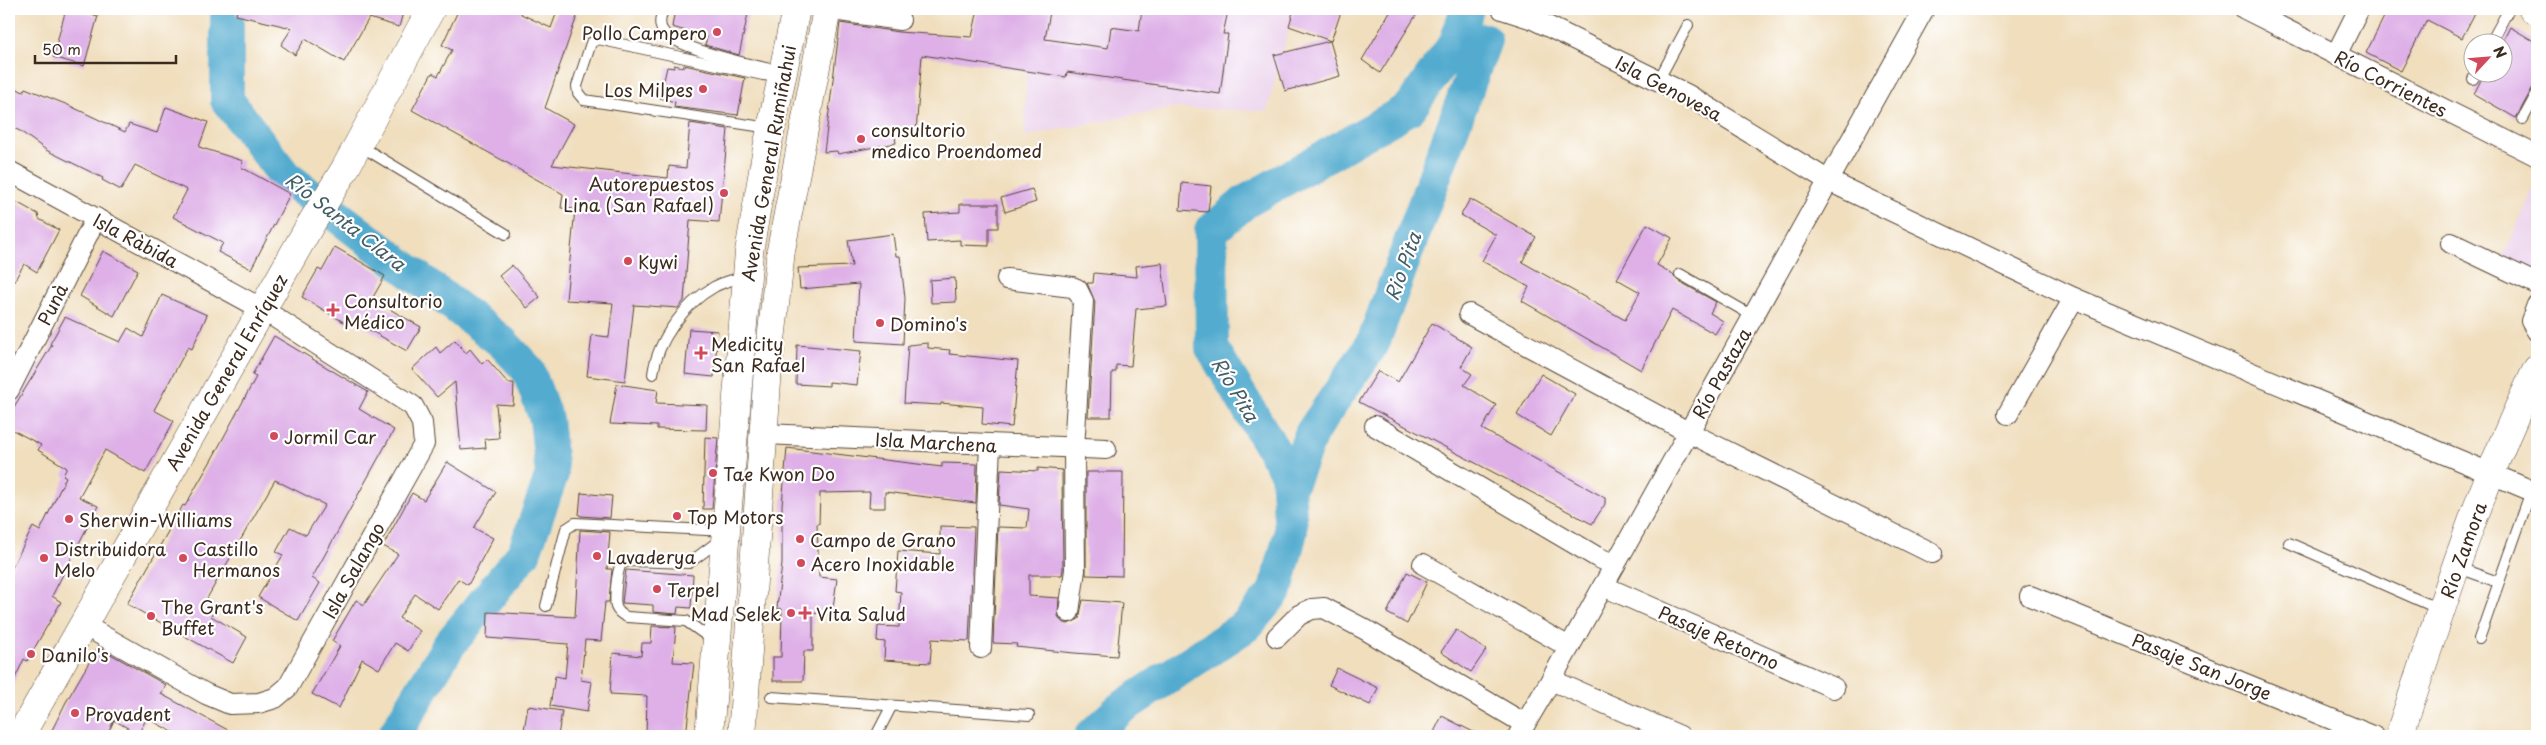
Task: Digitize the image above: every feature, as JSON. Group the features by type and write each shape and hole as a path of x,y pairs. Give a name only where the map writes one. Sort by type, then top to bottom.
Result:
{"main road":[{"name":"Avenida General Enríquez","path":"20,736 262,308 309,227 346,170 431,9"},
{"name":"Avenida General Rumiñahui","path":"742,736 765,434 768,368 780,250 827,9"},
{"path":"2533,9 2537,11"},
{"name":"Avenida General Rumiñahui","path":"709,736 747,275 754,224 783,74 793,11"},
{"name":"Río Zamora","path":"2399,736 2455,567 2492,473 2537,369"}],"street":[{"path":"827,9 900,20"},
{"name":"Isla Genovesa","path":"1502,9 1533,18 1688,95 1829,182 2074,298 2534,492"},
{"name":"Río Pastaza","path":"1521,730 1551,680 1924,9"},
{"name":"Río Corrientes","path":"2245,9 2537,156"},
{"path":"2336,55 2359,9"},
{"name":"Isla Ràbida","path":"9,171 262,308"},
{"name":"Punà","path":"9,390 96,218"},
{"path":"2451,243 2537,284"},
{"path":"1007,279 1072,287 1077,289 1082,296 1074,449 1075,570 1069,612"},
{"path":"2008,414 2074,298"},
{"path":"2537,305 2532,321 2537,331"},
{"name":"Isla Salango","path":"82,624 206,694 230,704 258,703 275,698 288,687 424,444 424,433 422,423 413,406 262,308"},
{"path":"1469,314 1688,432 1932,553"},
{"path":"1375,426 1597,557 1615,564"},
{"name":"Isla Marchena","path":"765,434 1106,450"},
{"path":"981,648 990,445"},
{"path":"1423,564 1569,647"},
{"name":"Pasaje Retorno","path":"1603,586 1834,688"},
{"name":"Pasaje San Jorge","path":"2030,596 2373,736"},
{"path":"1277,637 1299,615 1312,609 1324,608 1366,630 1521,730"},
{"path":"1551,680 1680,736"}],"lane":[{"path":"663,9 660,23 664,33 669,36 723,58 783,74"},
{"path":"2497,32 2508,9"},
{"path":"1658,80 1688,25"},
{"path":"772,128 584,100 578,93 577,86 591,43 598,39 763,76 783,74"},
{"path":"2523,119 2537,92"},
{"path":"359,145 506,234"},
{"path":"1680,274 1753,316"},
{"path":"653,374 660,346 686,312 714,287 747,275"},
{"path":"2479,639 2498,582 2534,492"},
{"path":"546,606 566,529 575,523 725,534"},
{"path":"717,642 686,621 627,617 620,613 616,606 617,570 621,564 629,561 689,563 725,534"},
{"path":"2289,543 2441,610"},
{"path":"2455,567 2498,582"},
{"path":"771,697 891,707 1029,715"},
{"path":"876,736 891,707"}],"shaded area":[{"path":"1036,9 1294,9 1267,111 1172,108 1025,136 1026,71"},
{"path":"2537,180 2537,272 2503,257"}],"building":[{"path":"66,9 98,16 84,66 53,57"},
{"path":"237,9 404,9 399,27 369,18 344,62 305,39 295,55 281,45 292,28 236,15"},
{"path":"459,9 523,9 521,14 551,28 558,9 577,16 545,108 574,124 552,165 668,178 669,166 686,168 690,123 728,129 719,222 690,220 684,301 678,308 634,305 625,381 587,376 592,335 609,337 613,303 566,300 575,209 561,208 563,194 412,110 432,73 438,76 452,50 442,45"},
{"name":"Pollo Campero","path":"675,9 749,9 739,55 705,45 707,37 672,27"},
{"path":"978,9 1034,9 1050,12 1045,39 1108,48 1111,27 1139,31 1142,9 1216,9 1228,11 1223,34 1228,34 1220,94 1067,72 1066,77 922,55 916,132 894,130 896,143 838,154 837,151 824,152 840,23 898,32 972,37"},
{"path":"1294,9 1342,9 1331,41 1289,26"},
{"path":"1392,9 1420,9 1380,73 1362,60"},
{"path":"2388,9 2477,9 2462,38 2427,20 2401,71 2366,53"},
{"path":"2510,27 2537,43 2537,80 2516,118 2474,94 2480,82 2514,82 2514,32 2508,32"},
{"path":"1330,41 1340,76 1285,91 1274,55"},
{"name":"Los Milpes","path":"674,65 683,67 684,65 745,78 738,115 674,107 675,102 660,98 667,67 674,68"},
{"path":"9,84 23,92 25,88 68,105 125,132 129,124 157,133 166,107 208,122 199,147 243,161 241,167 290,194 251,269 218,252 223,243 173,217 187,190 135,165 121,190 102,180 103,178 46,150 20,131 9,126"},
{"path":"1182,183 1211,186 1208,212 1180,210"},
{"path":"1032,189 1036,202 1005,212 1001,198"},
{"path":"9,198 38,214 39,219 59,230 37,272 24,264 9,290"},
{"path":"1470,199 1536,237 1522,262 1625,320 1640,292 1617,279 1647,224 1672,238 1657,265 1673,274 1677,280 1716,302 1710,313 1723,321 1715,334 1672,310 1641,370 1522,301 1529,287 1482,261 1496,235 1461,215"},
{"path":"960,204 998,204 998,228 989,228 989,246 960,245 960,240 927,242 925,214 960,212"},
{"path":"893,234 896,256 900,256 905,298 903,344 856,341 859,284 800,289 798,268 852,266 848,240"},
{"path":"335,247 385,276 372,299 421,327 407,351 350,319 347,324 302,297 318,269 322,271"},
{"path":"103,251 138,270 114,316 80,296"},
{"path":"1162,263 1167,306 1136,309 1131,366 1116,365 1116,372 1112,372 1111,417 1088,417 1095,302 1087,283 1093,283 1094,273 1137,277 1136,266"},
{"path":"512,265 540,297 527,308 499,276"},
{"path":"955,278 956,302 931,303 930,280"},
{"path":"162,295 207,315 192,349 188,347 154,410 174,421 145,473 105,450 79,497 98,506 52,596 61,602 27,661 24,659 9,691 9,573 33,527 40,531 66,477 63,475 67,468 38,450 41,445 9,428 9,415 52,345 50,344 65,317 120,342 128,328 143,337"},
{"path":"1432,323 1472,347 1461,367 1472,374 1464,385 1496,405 1482,429 1605,498 1605,504 1592,524 1359,402 1378,371 1398,382"},
{"name":"Medicity San Rafael","path":"689,329 718,331 714,377 685,374"},
{"path":"274,336 368,392 359,409 394,430 312,578 320,583 298,621 258,597 283,555 276,552 290,527 306,535 325,505 275,480 206,600 217,606 211,616 247,637 233,663 127,604 183,505 185,506 212,459 256,377 252,375"},
{"path":"455,340 466,353 470,349 482,364 487,359 508,383 514,383 513,405 496,404 499,438 485,439 486,448 461,450 455,382 437,397 412,369 436,347 440,353"},
{"path":"928,343 928,348 950,350 949,354 1018,361 1012,427 982,424 983,407 941,403 941,405 904,403 908,345"},
{"path":"797,345 861,351 857,385 829,382 829,386 796,384"},
{"path":"1541,374 1575,394 1551,436 1517,415"},
{"path":"617,384 658,390 656,403 707,405 706,430 657,429 657,426 610,424"},
{"name":"Tae Kwon Do","path":"705,437 718,438 712,509 703,509"},
{"path":"787,448 942,467 942,463 977,464 976,503 885,492 885,508 869,508 870,492 820,493 819,524 817,524 819,577 837,579 832,615 813,613 813,651 804,651 803,681 773,681 773,657 781,657 782,609 777,608 782,564 782,505"},
{"path":"447,462 496,492 474,528 493,538 468,585 458,579 438,609 415,594 399,618 420,631 408,651 395,643 379,669 362,659 339,708 312,694 340,646 332,641 356,600 364,605 398,554 383,546 412,493 424,500"},
{"path":"1038,468 1062,470 1063,569 1062,575 1029,575 1029,596 1059,598 1058,616 1062,622 1068,624 1079,619 1083,600 1122,603 1117,656 1016,647 1017,644 993,643 998,527 1027,528 1029,509 999,505 1001,469 1038,471"},
{"path":"1086,472 1123,472 1122,576 1086,575"},
{"path":"581,493 612,496 610,518 579,515"},
{"path":"940,526 974,527 969,641 932,639 930,663 884,660 885,642 877,641 878,626 899,627 901,592 895,591 898,551 940,554"},
{"path":"580,530 610,532 607,569 612,569 609,602 605,602 601,641 585,640 581,680 592,682 587,712 550,706 555,676 565,678 568,644 487,638 488,612 575,617"},
{"name":"Terpel","path":"626,570 693,575 691,608 678,607 677,614 653,612 653,605 622,603"},
{"path":"1407,572 1427,582 1407,624 1387,613"},
{"path":"652,626 676,627 673,662 694,663 686,736 646,736 647,696 610,694 613,653 641,656 642,643 651,643"},
{"path":"1456,630 1486,650 1471,672 1441,652"},
{"path":"98,647 166,685 161,694 239,736 180,736 147,718 138,734 114,720 107,736 49,736 66,702"},
{"path":"1337,668 1378,688 1370,705 1329,685"},
{"path":"528,706 562,711 558,736 523,736"},
{"path":"1442,716 1481,736 1432,736"}],"waterway":[{"name":"Río Santa Clara","path":"227,9 227,100 285,176 502,342 528,370 546,419 552,474 524,553 449,645 394,736"},
{"name":"Río Pita","path":"1091,736 1120,709 1247,625 1276,590 1291,531 1287,473 1212,348 1211,231 1245,202 1410,108 1456,42 1467,9"},
{"name":"Rio Pita","path":"1293,480 1312,432 1373,343 1485,40"}],"place":[{"name":"Pollo Campero","path":"717,32"},
{"name":"Los Milpes","path":"703,89"},
{"name":"consultorio medico Proendomed","path":"861,139"},
{"name":"Autorepuestos Lina (San Rafael)","path":"724,193"},
{"name":"Kywi","path":"628,261"},
{"name":"Consultorio Médico","path":"333,310"},
{"name":"Domino's","path":"880,323"},
{"name":"Medicity San Rafael","path":"701,353"},
{"name":"Jormil Car","path":"274,436"},
{"name":"Tae Kwon Do","path":"713,473"},
{"name":"Top Motors","path":"677,516"},
{"name":"Sherwin-Williams","path":"69,519"},
{"name":"Campo de Grano","path":"800,539"},
{"name":"Lavaderya","path":"597,556"},
{"name":"Distribuidora Melo","path":"44,558"},
{"name":"Castillo Hermanos","path":"183,558"},
{"name":"Acero Inoxidable","path":"801,563"},
{"name":"Terpel","path":"657,589"},
{"name":"Mad Selek","path":"791,613"},
{"name":"Vita Salud","path":"805,613"},
{"name":"The Grant's Buffet","path":"151,616"},
{"name":"Danilo's","path":"31,654"},
{"name":"Provadent","path":"75,713"}]}
